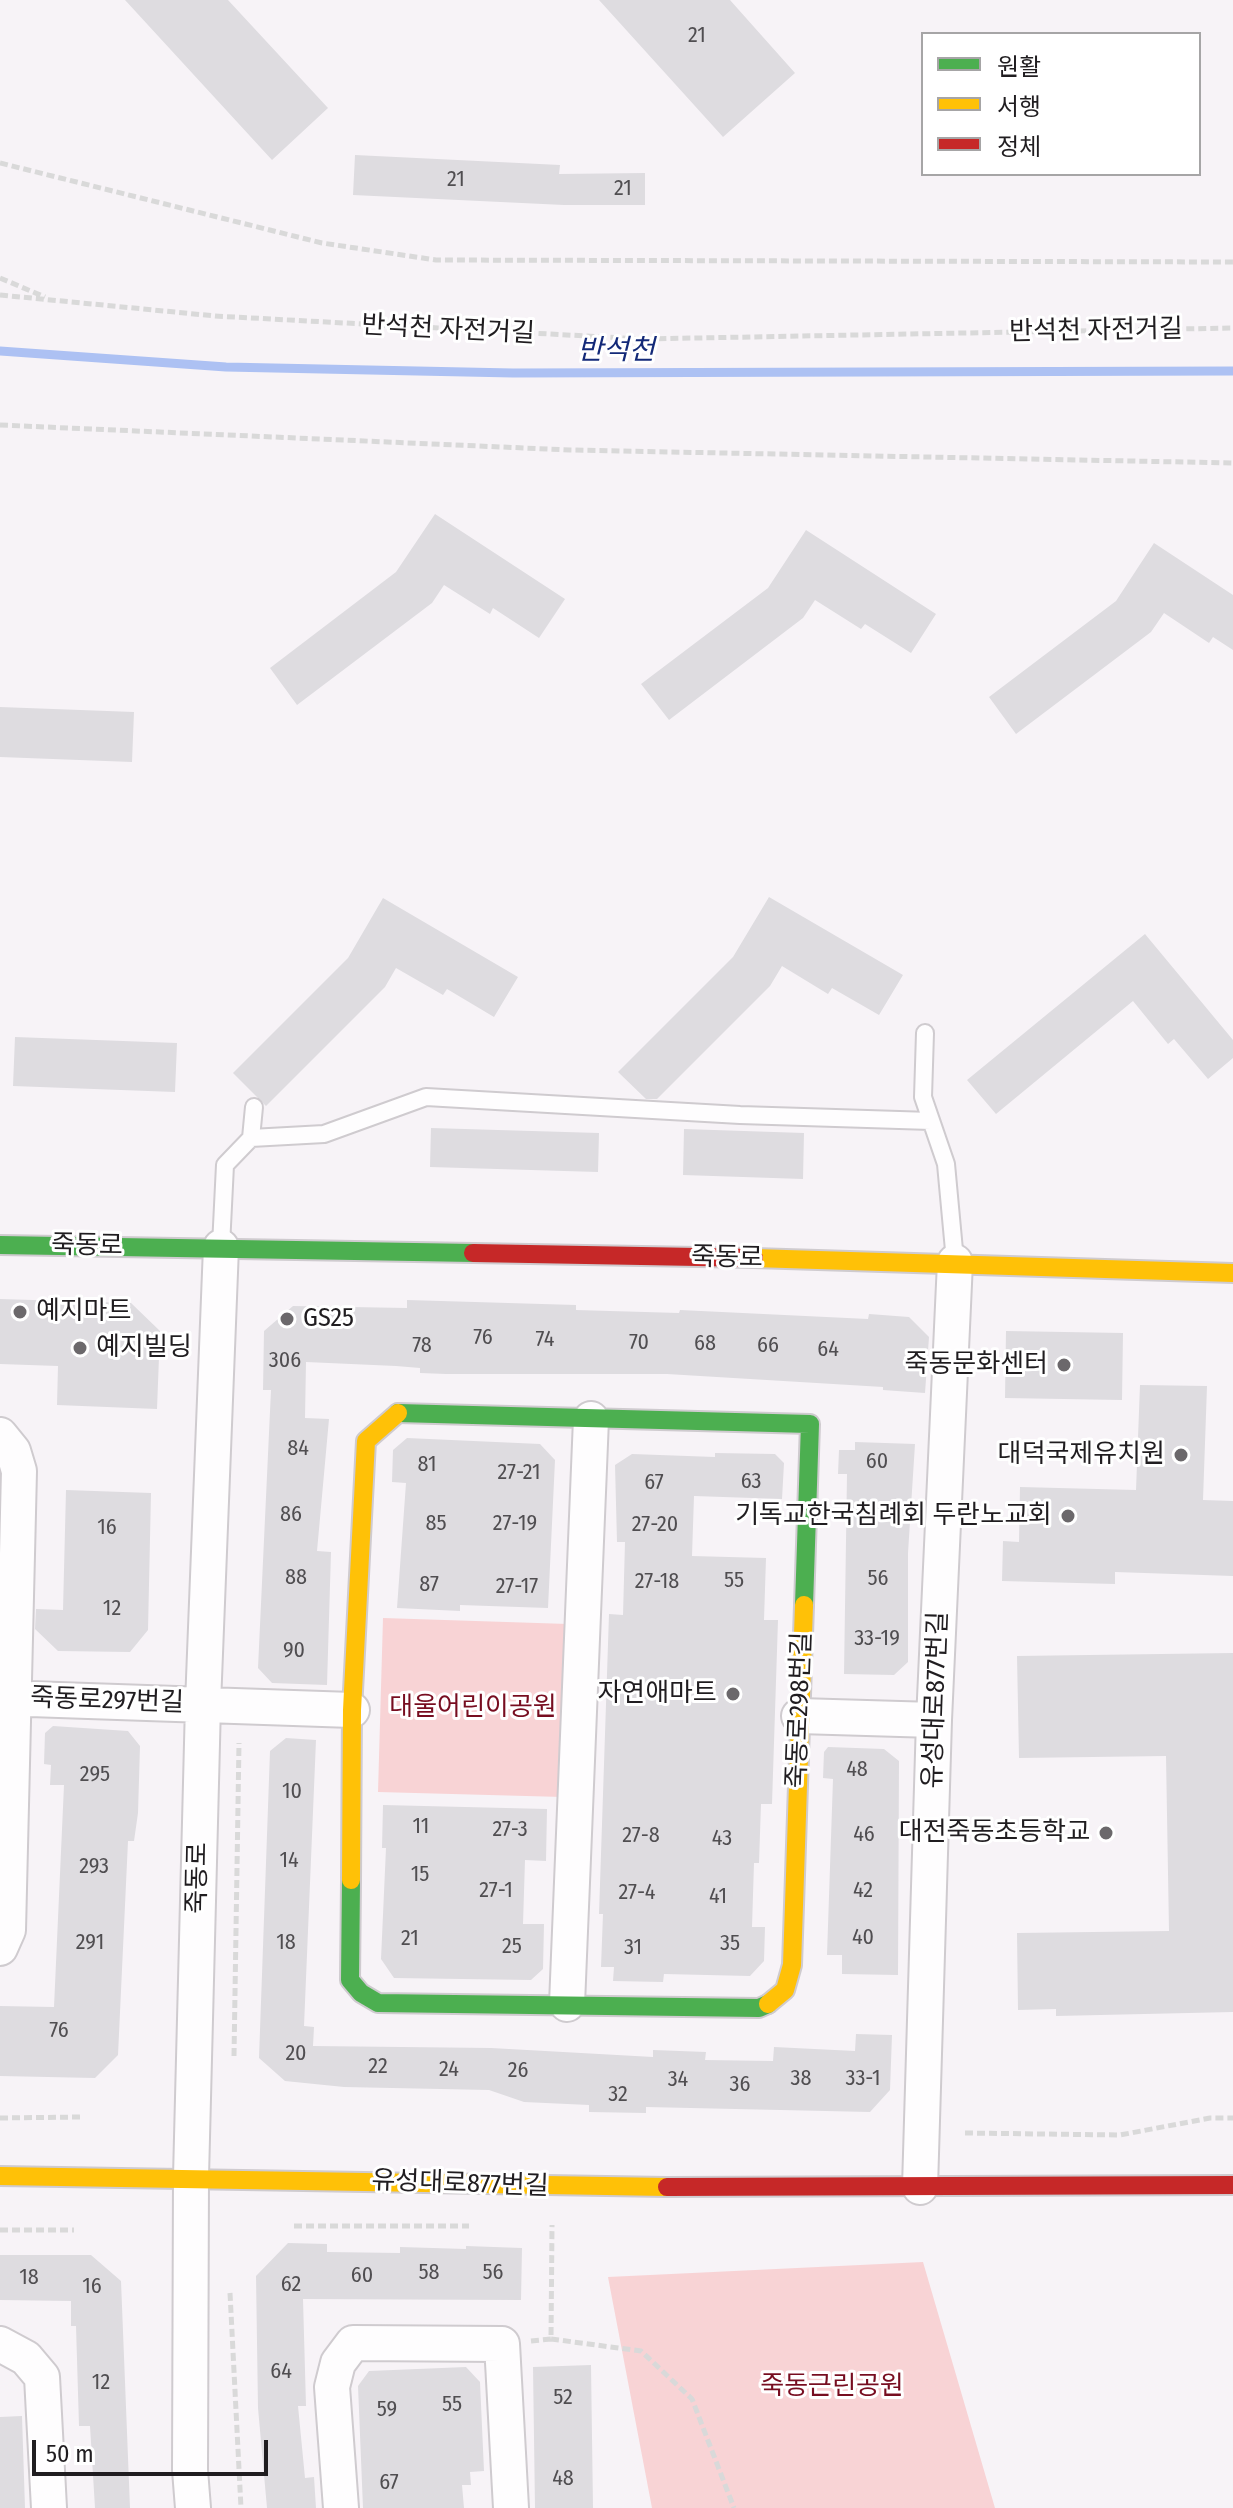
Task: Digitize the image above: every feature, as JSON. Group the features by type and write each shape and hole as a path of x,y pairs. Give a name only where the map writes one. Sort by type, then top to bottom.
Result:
{"street":[{"name":"죽동로","path":"0,1245 955,1262 1233,1273"},
{"name":"죽동로","path":"193,2508 190,2470 191,2177 203,1704 221,1247"},
{"name":"유성대로877번길","path":"920,2187 934,1720 955,1262"},
{"name":"죽동로298번길","path":"398,1413 810,1424 792,1965 785,1990 759,2008 378,2003 361,1993 350,1980 352,1710 366,1441 398,1413"},
{"path":"567,2004 591,1419"},
{"name":"죽동로297번길","path":"0,1435 17,1458 19,1471 6,1698 8,1930 0,1948"},
{"name":"죽동로297번길","path":"6,1698 203,1704"},
{"path":"203,1704 352,1710"},
{"path":"799,1716 934,1720"},
{"name":"유성대로877번길","path":"0,2176 191,2177 552,2187 1233,2185"},
{"path":"341,2508 332,2387 338,2363 353,2343 502,2344 511,2508"},
{"path":"0,2344 26,2358 42,2377 49,2508"}],"lane":[{"path":"925,1033 923,1097 946,1164 955,1262"},
{"path":"251,1138 324,1134 426,1097 740,1115 931,1121"},
{"path":"221,1247 225,1165 251,1138 254,1107"}],"path":[{"path":"0,163 322,243 436,260 1233,262"},
{"path":"0,278 50,299"},
{"name":"반석천 자전거길","path":"0,295 215,316 642,339 1233,328"},
{"path":"0,425 570,450 1233,463"},
{"path":"234,2056 239,1743"},
{"path":"0,2118 80,2117"},
{"path":"965,2133 1120,2135 1210,2118 1233,2118"},
{"path":"551,2339 552,2187"},
{"path":"0,2230 74,2230"},
{"path":"230,2293 241,2508"},
{"path":"502,2344 551,2339 641,2351 692,2399 734,2508"}],"green space":[{"name":"대울어린이공원","path":"383,1618 568,1624 563,1797 378,1792"},
{"name":"죽동근린공원","path":"923,2262 995,2508 652,2508 608,2277"}],"building":[{"path":"125,0 228,0 328,108 272,160"},
{"path":"599,0 730,0 795,73 723,137"},
{"path":"355,155 560,165 559,174 645,173 645,205 564,205 353,195"},
{"path":"435,514 565,599 539,638 493,608 490,614 444,585 432,603 297,705 270,668 396,572"},
{"path":"806,530 936,614 911,653 865,624 861,629 815,600 803,618 669,720 641,684 768,588"},
{"path":"1154,543 1233,595 1233,650 1213,637 1209,643 1164,613 1151,632 1016,734 989,697 1116,601"},
{"path":"0,707 134,712 132,762 0,757"},
{"path":"769,897 903,975 879,1015 832,988 828,994 782,966 770,986 657,1099 646,1099 618,1072 733,957"},
{"path":"383,898 518,977 494,1017 447,989 443,995 396,968 385,987 266,1106 233,1073 348,958"},
{"path":"1145,934 1233,1040 1233,1058 1208,1079 1174,1039 1168,1044 1133,1001 996,1114 967,1080"},
{"path":"15,1037 177,1043 175,1092 13,1086"},
{"path":"431,1128 599,1133 598,1172 430,1167"},
{"path":"684,1129 804,1133 803,1179 683,1175"},
{"name":"예지빌딩","path":"0,1299 131,1303 160,1331 157,1409 57,1405 58,1366 0,1364"},
{"path":"407,1300 576,1305 576,1310 679,1313 680,1310 868,1319 869,1314 909,1317 929,1337 925,1393 883,1390 883,1387 667,1374 446,1374 420,1373 420,1368 306,1362 305,1418 329,1419 317,1551 331,1552 327,1685 272,1683 258,1668 271,1390 263,1390 264,1331 293,1306 407,1308"},
{"name":"죽동문화센터","path":"1006,1331 1123,1333 1122,1400 1005,1398"},
{"path":"1140,1385 1207,1386 1203,1500 1233,1501 1233,1576 1115,1572 1115,1584 1002,1581 1003,1541 1019,1542 1020,1487 1136,1490"},
{"path":"407,1438 540,1444 555,1460 548,1608 460,1605 460,1611 397,1608 406,1483 392,1482 393,1450"},
{"path":"855,1442 915,1444 908,1553 908,1662 894,1675 844,1674 847,1474 838,1474 839,1450 855,1450"},
{"path":"715,1453 775,1454 784,1463 782,1499 694,1496 692,1556 766,1558 764,1620 778,1620 772,1804 761,1804 759,1863 754,1863 752,1927 765,1927 764,1961 750,1976 664,1974 663,1982 613,1981 614,1967 601,1967 603,1914 599,1914 609,1614 623,1615 625,1542 617,1542 615,1465 632,1454 715,1457"},
{"path":"66,1490 151,1493 148,1630 130,1652 58,1651 35,1629 36,1609 63,1610"},
{"path":"1233,1653 1233,2012 1056,2016 1056,2009 1018,2010 1017,1933 1169,1931 1166,1756 1019,1758 1017,1656"},
{"path":"53,1726 128,1731 140,1746 138,1813 134,1841 128,1841 118,2055 95,2078 0,2076 0,2006 54,2007 64,1785 50,1785 51,1765 44,1764 45,1733"},
{"path":"286,1738 316,1740 304,2026 314,2027 313,2046 491,2048 653,2057 653,2050 706,2052 705,2060 773,2061 774,2047 855,2051 856,2034 892,2035 890,2090 870,2112 646,2107 646,2113 589,2112 589,2105 524,2102 489,2090 344,2087 285,2081 259,2058 270,1751"},
{"path":"828,1747 884,1749 899,1761 898,1975 842,1974 842,1955 827,1955 833,1779 823,1778 824,1752"},
{"path":"383,1805 547,1809 546,1861 525,1860 523,1924 544,1924 543,1969 531,1980 394,1978 381,1959 386,1848 382,1848"},
{"path":"288,2243 327,2244 327,2252 400,2253 400,2247 522,2248 521,2300 303,2299 306,2406 298,2406 305,2478 314,2477 316,2508 267,2508 258,2408 256,2276"},
{"path":"0,2255 91,2255 121,2281 130,2508 95,2508 90,2426 79,2426 76,2326 71,2326 71,2301 0,2300"},
{"path":"591,2365 593,2508 535,2508 533,2367"},
{"path":"466,2367 480,2382 484,2471 470,2472 471,2485 462,2485 464,2508 363,2508 358,2386 369,2371"},
{"path":"22,2416 25,2508 0,2508 0,2417"}],"waterway":[{"name":"반석천","path":"0,351 226,367 513,373 1233,371"}],"traffic: fast":[{"path":"0,1245 473,1253"},
{"path":"398,1413 810,1424 804,1605"},
{"path":"351,1880 350,1980 361,1993 378,2003 759,2008 768,2004"}],"traffic: slow":[{"path":"754,1258 1233,1273"},
{"path":"351,1880 352,1710 366,1441 398,1413"},
{"path":"768,2004 785,1990 792,1965 804,1605"},
{"path":"0,2176 667,2187"}],"traffic: jam":[{"path":"473,1253 754,1258"},
{"path":"667,2187 1233,2185"}],"place":[{"name":"예지마트","path":"20,1312"},
{"name":"GS25","path":"287,1319"},
{"name":"예지빌딩","path":"80,1348"},
{"name":"죽동문화센터","path":"1064,1365"},
{"name":"대덕국제유치원","path":"1181,1455"},
{"name":"기독교한국침례회 두란노교회","path":"1068,1516"},
{"name":"자연애마트","path":"733,1694"},
{"name":"대전죽동초등학교","path":"1106,1833"}]}
